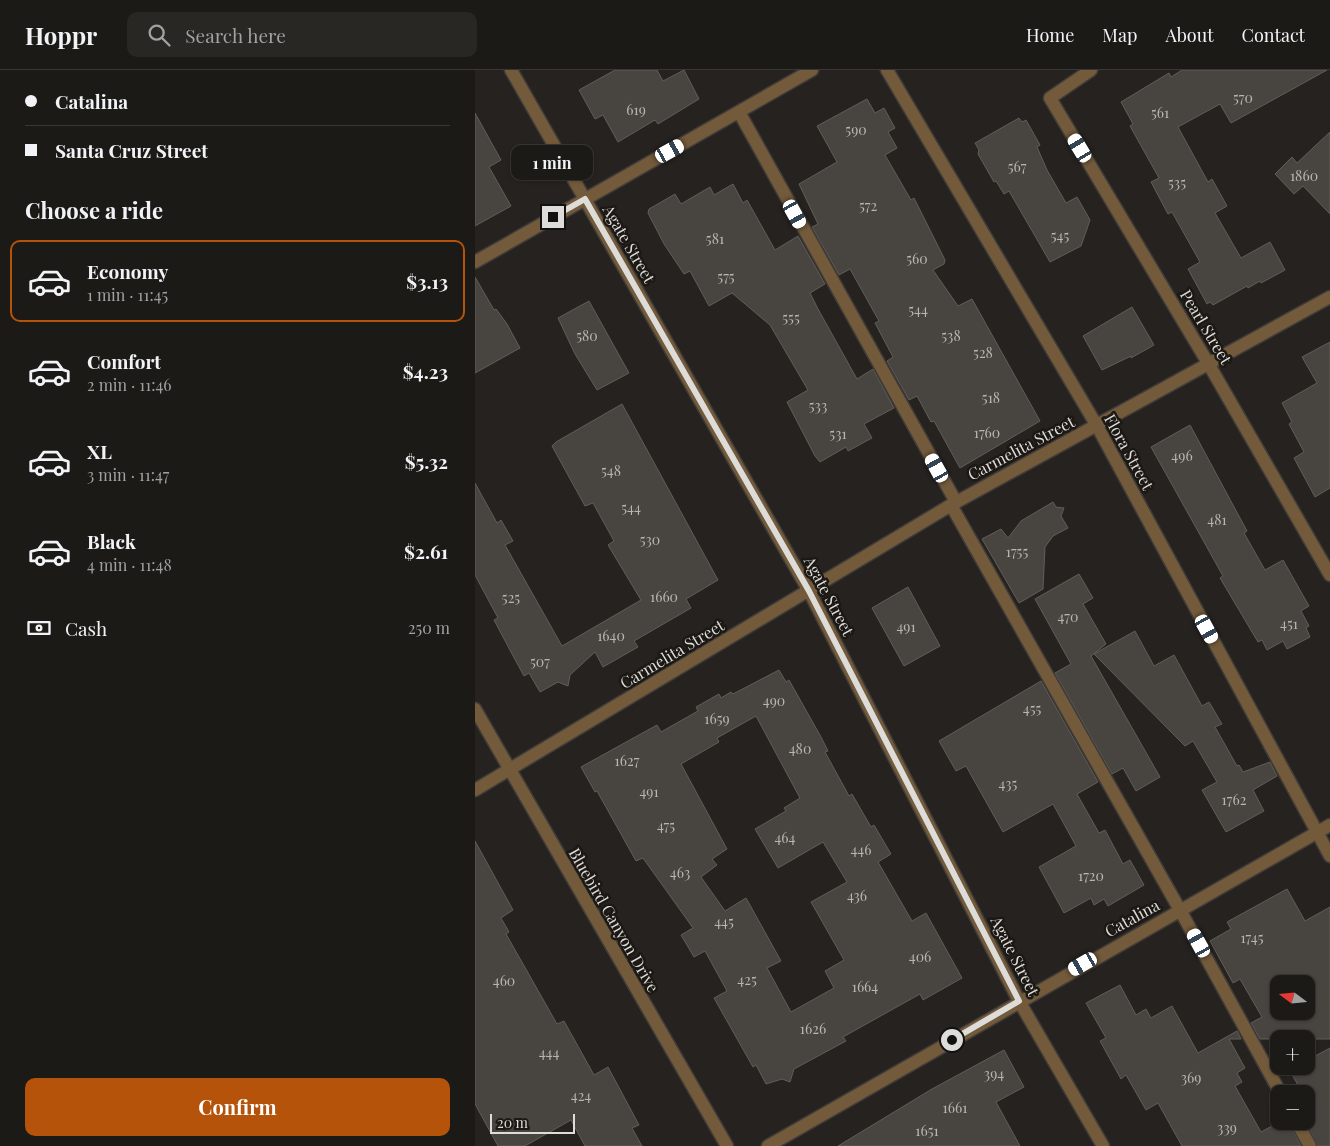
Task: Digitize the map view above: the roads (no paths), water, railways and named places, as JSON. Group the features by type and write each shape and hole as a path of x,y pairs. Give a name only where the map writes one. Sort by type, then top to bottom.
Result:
{"street":[{"name":"Agate Street","path":"511,70 809,591 1019,1001 1103,1146"},
{"path":"475,262 812,70"},
{"name":"Flora Street","path":"887,70 1097,426 1330,856"},
{"name":"Pearl Street","path":"1091,70 1051,98 1208,363 1330,575"},
{"path":"739,112 1276,1085"},
{"name":"Carmelita Street","path":"475,790 954,504 1330,297"},
{"name":"Bluebird Canyon Drive","path":"475,709 727,1146"},
{"name":"Catalina","path":"768,1146 1330,825"},
{"path":"1301,1130 1310,1146"}]}
